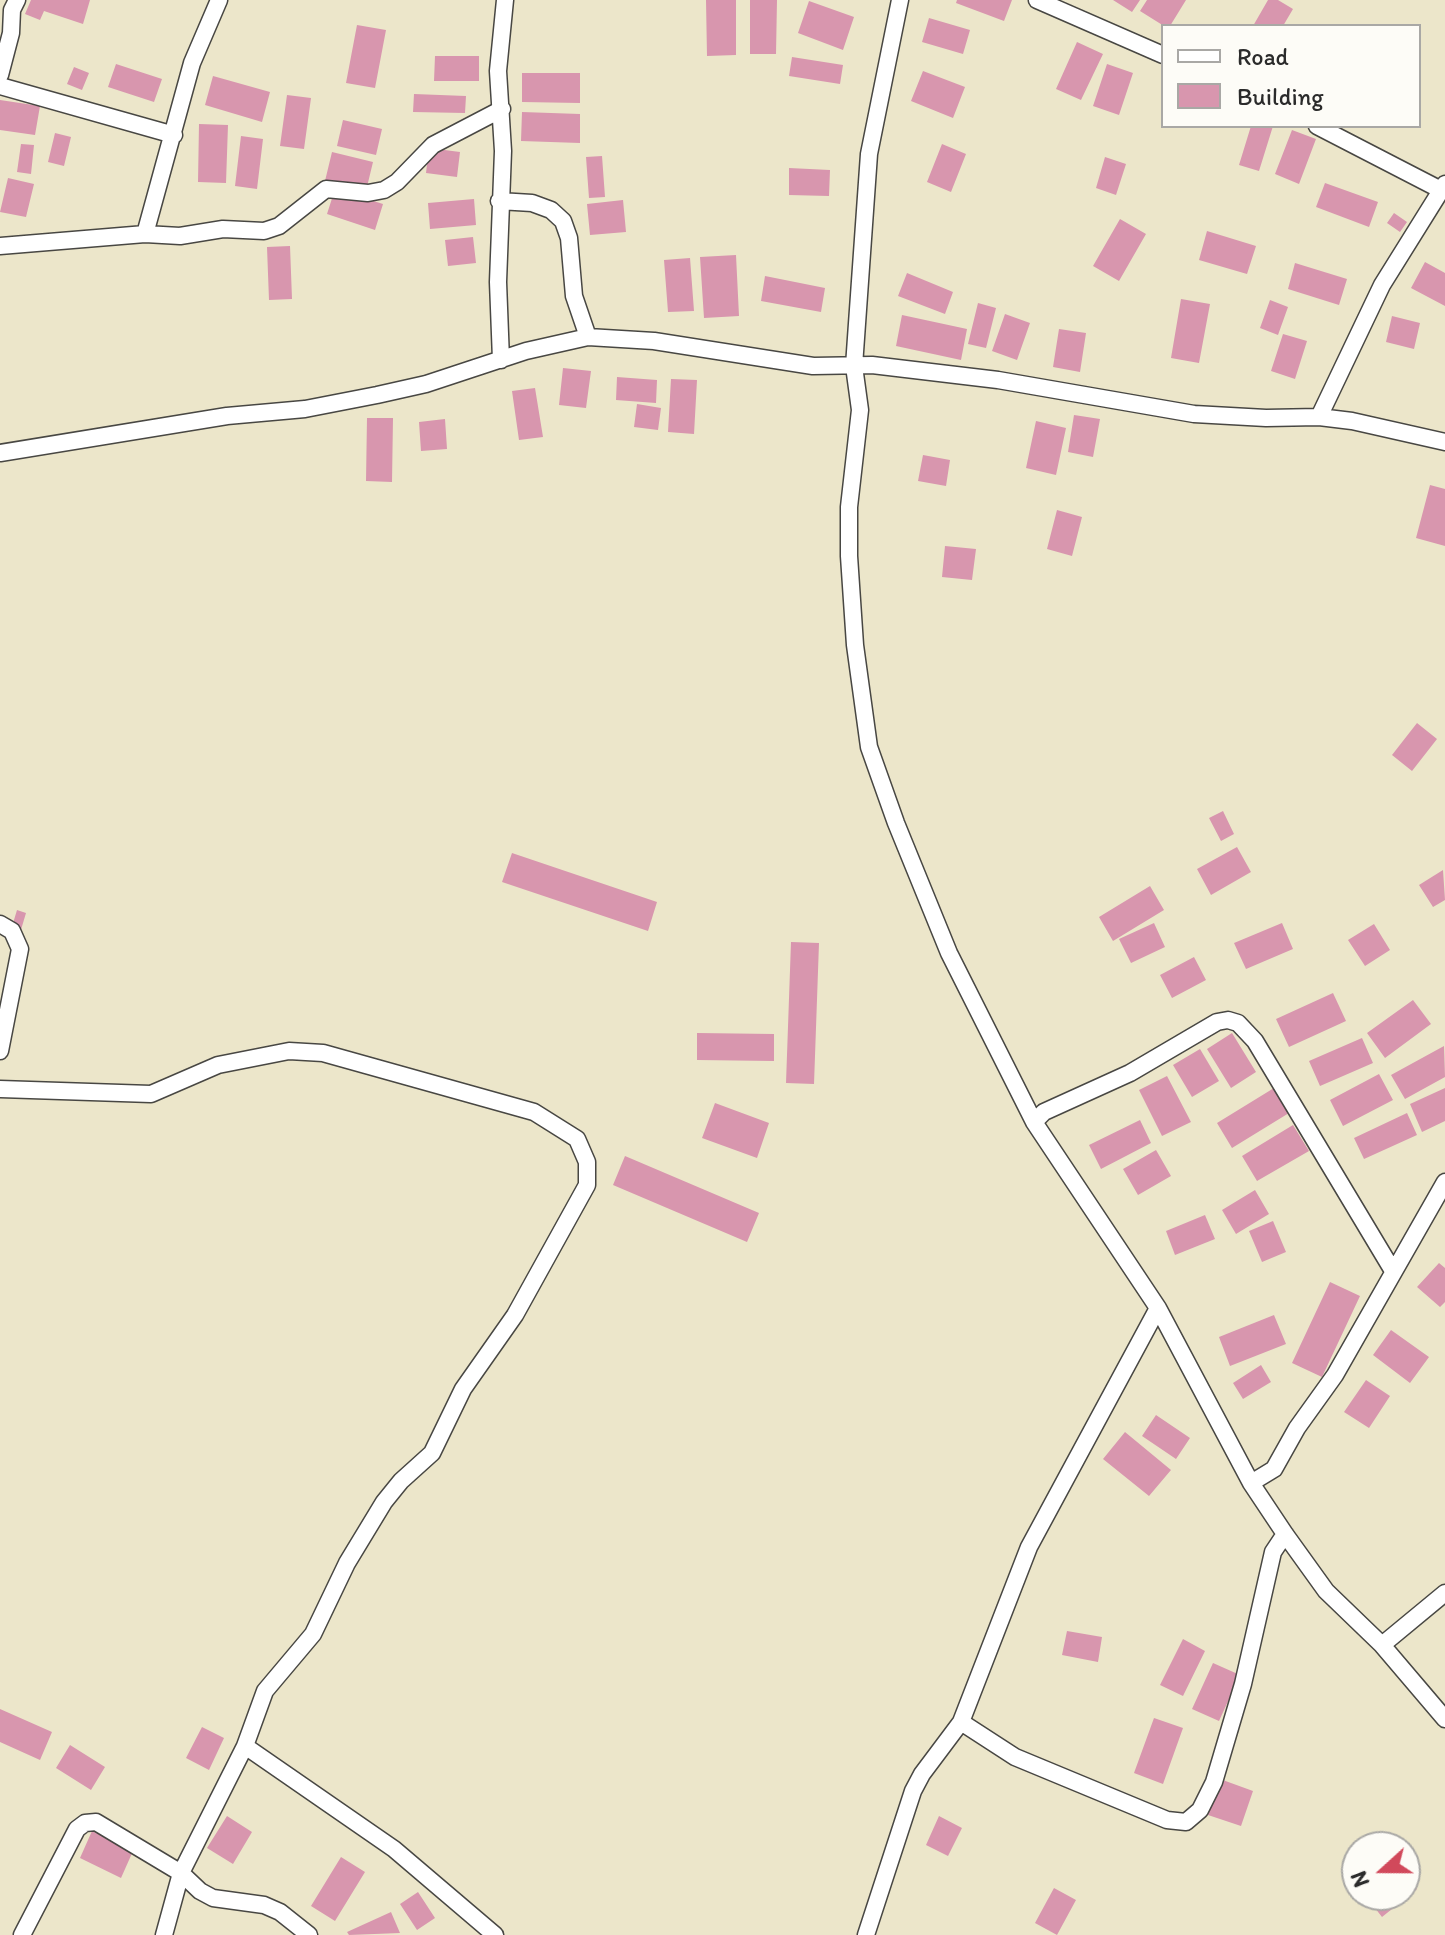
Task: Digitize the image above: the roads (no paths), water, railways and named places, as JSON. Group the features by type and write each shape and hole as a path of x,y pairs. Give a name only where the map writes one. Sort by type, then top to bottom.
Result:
{"street":[{"path":"0,75 11,33 12,10 17,0"},
{"path":"145,234 192,63 219,0"},
{"path":"501,360 499,201 502,109 498,71 505,0"},
{"path":"899,0 869,154 854,366 860,410 849,507 852,609 869,747 886,798 949,953 1034,1122 1158,1308 1251,1483 1285,1534 1326,1591 1382,1645 1445,1719"},
{"path":"1037,0 1161,54"},
{"path":"0,86 174,135"},
{"path":"0,246 145,234 180,236 223,229 264,231 279,226 326,189 368,193 384,190 397,182 433,145 502,109"},
{"path":"1319,417 1382,285 1443,187 1321,128"},
{"path":"499,201 532,203 551,210 563,221 569,238 574,296 588,337"},
{"path":"0,453 227,416 305,409 362,398 426,384 541,347 588,337 654,341 813,366 872,365 998,380 1194,414 1319,417 1352,421 1445,442"},
{"path":"0,924 12,931 20,949 0,1051"},
{"path":"1034,1122 1057,1106 1130,1073 1217,1022 1228,1020 1238,1023 1255,1041 1393,1271"},
{"path":"0,1089 151,1094 218,1065 289,1051 323,1053 534,1112 577,1139 587,1162 587,1185 515,1315 463,1389 432,1453 401,1481 384,1502 347,1563 313,1634 265,1691 245,1746 181,1873 164,1935"},
{"path":"1251,1483 1274,1469 1297,1428 1335,1375 1445,1182"},
{"path":"866,1935 913,1791 961,1722 1029,1547 1158,1308"},
{"path":"961,1722 1015,1757 1167,1820 1186,1822 1200,1810 1214,1782 1243,1684 1273,1552 1285,1534"},
{"path":"1382,1645 1445,1593"},
{"path":"245,1746 394,1849 495,1935"},
{"path":"22,1935 77,1829 85,1823 96,1822 181,1873 200,1891 213,1898 264,1905 280,1912 309,1935"}]}
